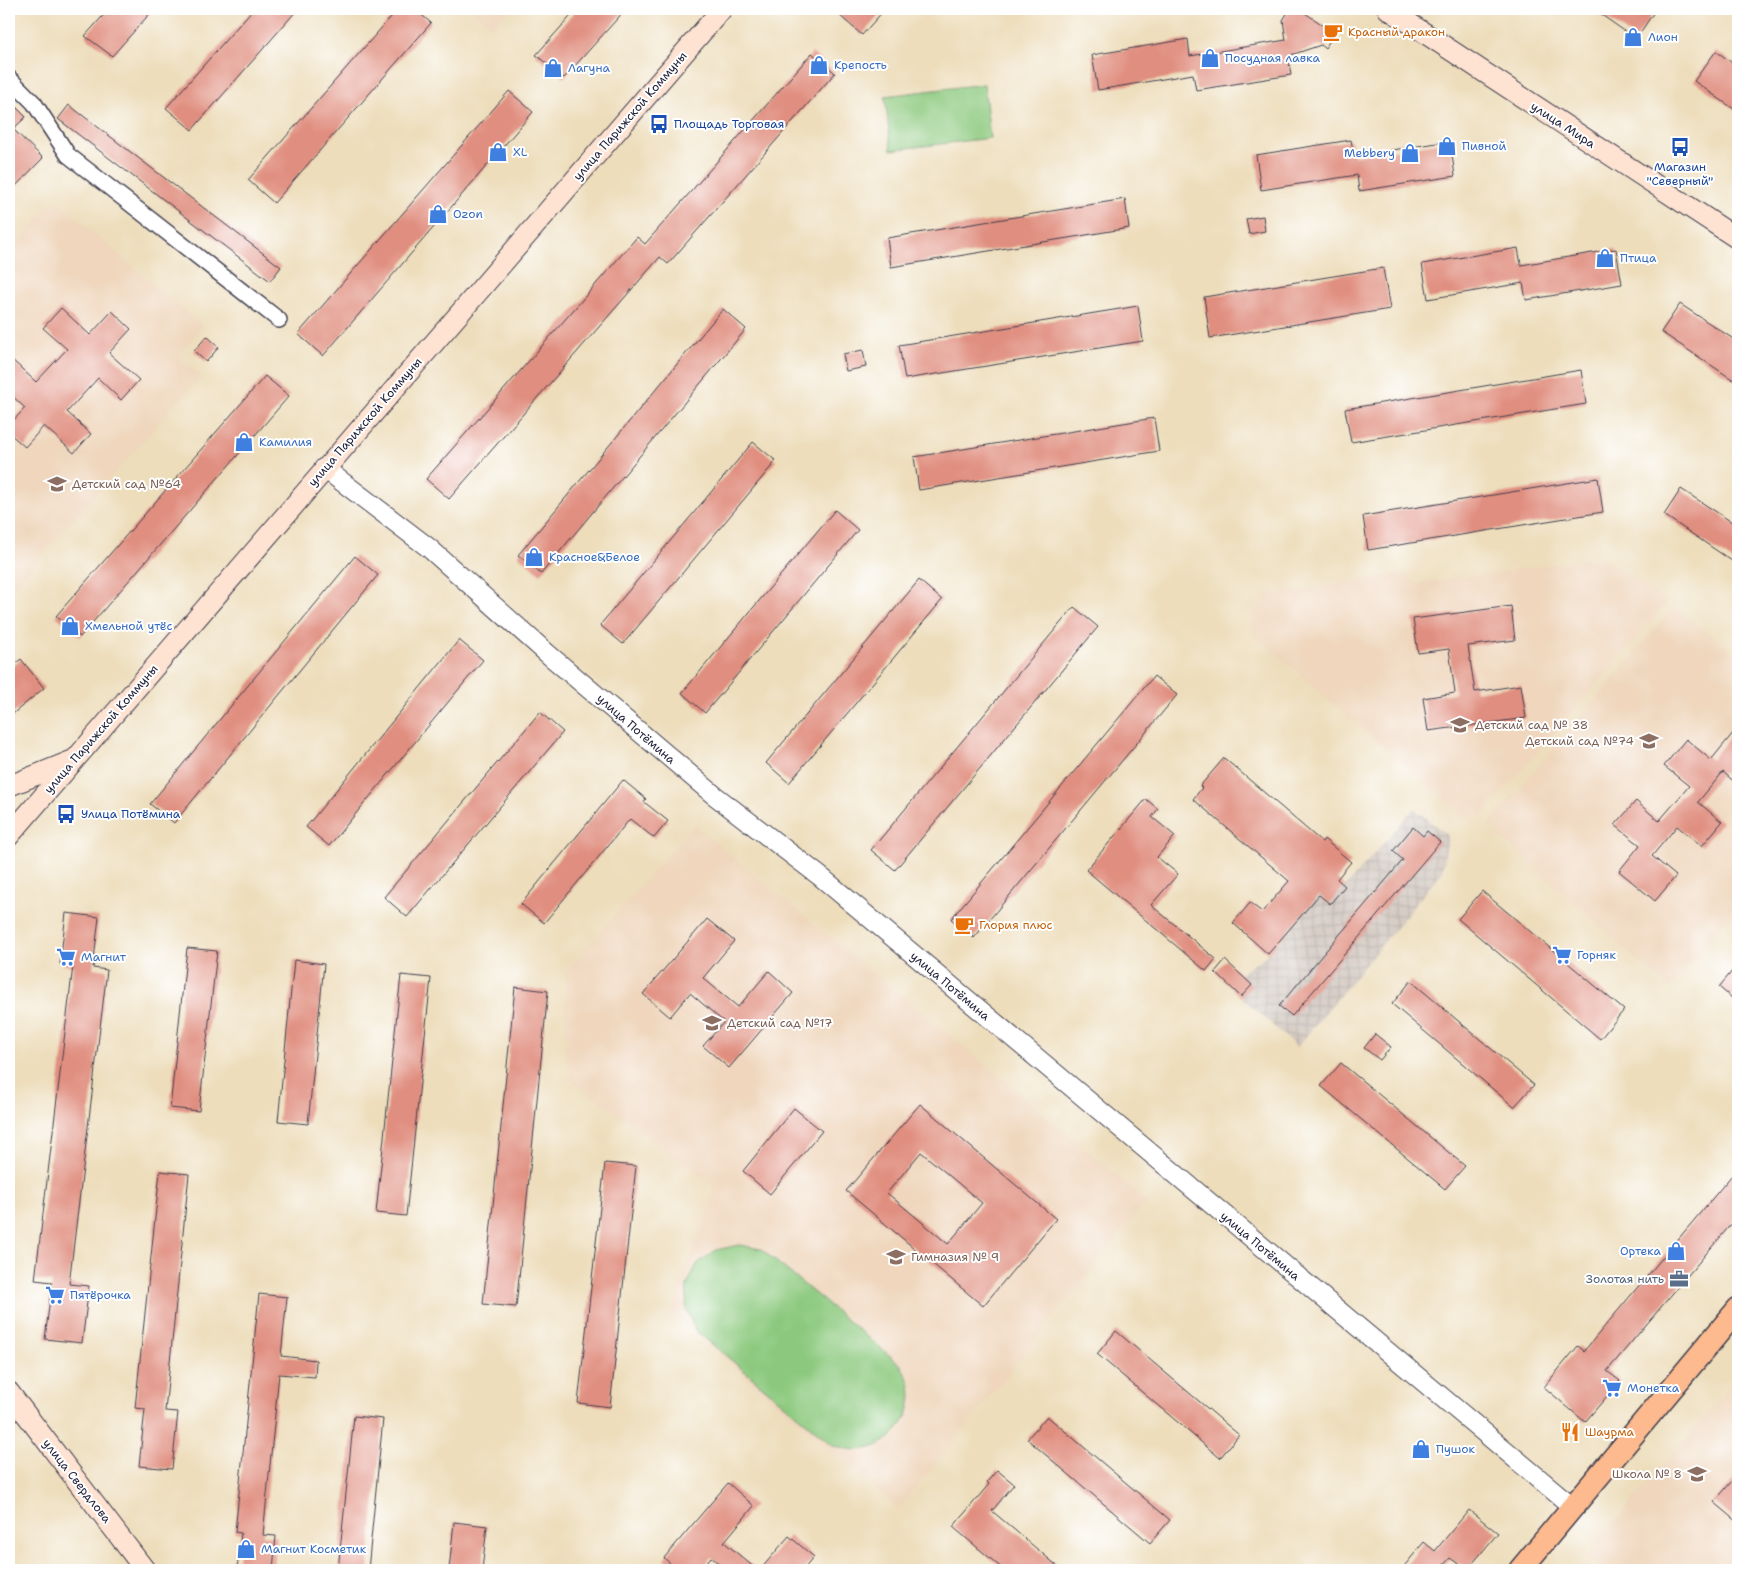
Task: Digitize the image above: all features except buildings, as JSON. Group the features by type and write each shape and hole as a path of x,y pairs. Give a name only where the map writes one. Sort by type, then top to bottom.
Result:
{"main road":[{"name":"улица Парижской Коммуны","path":"9,836 324,468 598,155 722,9"},
{"name":"улица Мира","path":"1388,9 1738,239"},
{"path":"9,786 75,759"},
{"path":"1520,1570 1738,1309"},
{"name":"улица Свердлова","path":"9,1392 145,1570"}],"street":[{"path":"9,78 34,103 68,155 279,320"},
{"name":"улица Потёмина","path":"324,468 429,548 549,655 714,795 820,877 1573,1507"}],"shaded area":[{"path":"471,9 508,9 492,27"},
{"name":"Детский сад №64","path":"55,200 202,326 178,356 200,376 9,592 9,253"},
{"name":"Детский сад № 38","path":"1602,557 1668,603 1481,816 1464,817 1253,634 1253,615 1267,595 1406,573 1416,584"},
{"name":"Детский сад №74","path":"1674,607 1738,656 1738,905 1670,989 1488,826"},
{"path":"1414,808 1448,836 1442,872 1297,1047 1229,986 1240,974 1268,954 1319,895 1330,904"},
{"name":"Гимназия № 9","path":"694,825 1147,1201 899,1509 671,1313 715,1187 572,1080 566,1060 565,973"},
{"name":"Школа № 8","path":"1738,1377 1738,1570 1603,1570 1585,1557"}],"green space":[{"path":"984,84 990,138 891,150 885,96"},
{"path":"739,1245 761,1249 901,1365 908,1378 911,1398 909,1410 904,1420 898,1430 889,1438 869,1449 854,1450 834,1446 695,1330 686,1308 687,1285 697,1264 716,1250"}],"place":[{"name":"Красный дракон","path":"1333,32"},
{"name":"Лион","path":"1633,37"},
{"name":"Посудная лавка","path":"1210,58"},
{"name":"Крепость","path":"819,65"},
{"name":"Лагуна","path":"553,68"},
{"name":"Площадь Торговая","path":"659,124"},
{"name":"Пивной","path":"1447,146"},
{"name":"Магазин \"Северный\"","path":"1680,147"},
{"name":"XL","path":"498,152"},
{"name":"Mebbery","path":"1410,153"},
{"name":"Ozon","path":"438,214"},
{"name":"Птица","path":"1605,258"},
{"name":"Камилия","path":"244,442"},
{"name":"Детский сад №64","path":"57,484"},
{"name":"Красное&Белое","path":"534,557"},
{"name":"Хмельной утёс","path":"70,626"},
{"name":"Детский сад № 38","path":"1460,725"},
{"name":"Детский сад №74","path":"1649,741"},
{"name":"Улица Потёмина","path":"66,814"},
{"name":"Глория плюс","path":"964,925"},
{"name":"Горняк","path":"1562,955"},
{"name":"Магнит","path":"66,957"},
{"name":"Детский сад №17","path":"712,1023"},
{"name":"Ортека","path":"1676,1251"},
{"name":"Гимназия № 9","path":"896,1257"},
{"name":"Золотая нить","path":"1679,1279"},
{"name":"Пятёрочка","path":"55,1295"},
{"name":"Монетка","path":"1612,1388"},
{"name":"Шаурма","path":"1570,1432"},
{"name":"Пушок","path":"1421,1449"},
{"name":"Школа № 8","path":"1697,1474"},
{"name":"Магнит Косметик","path":"246,1549"}]}
